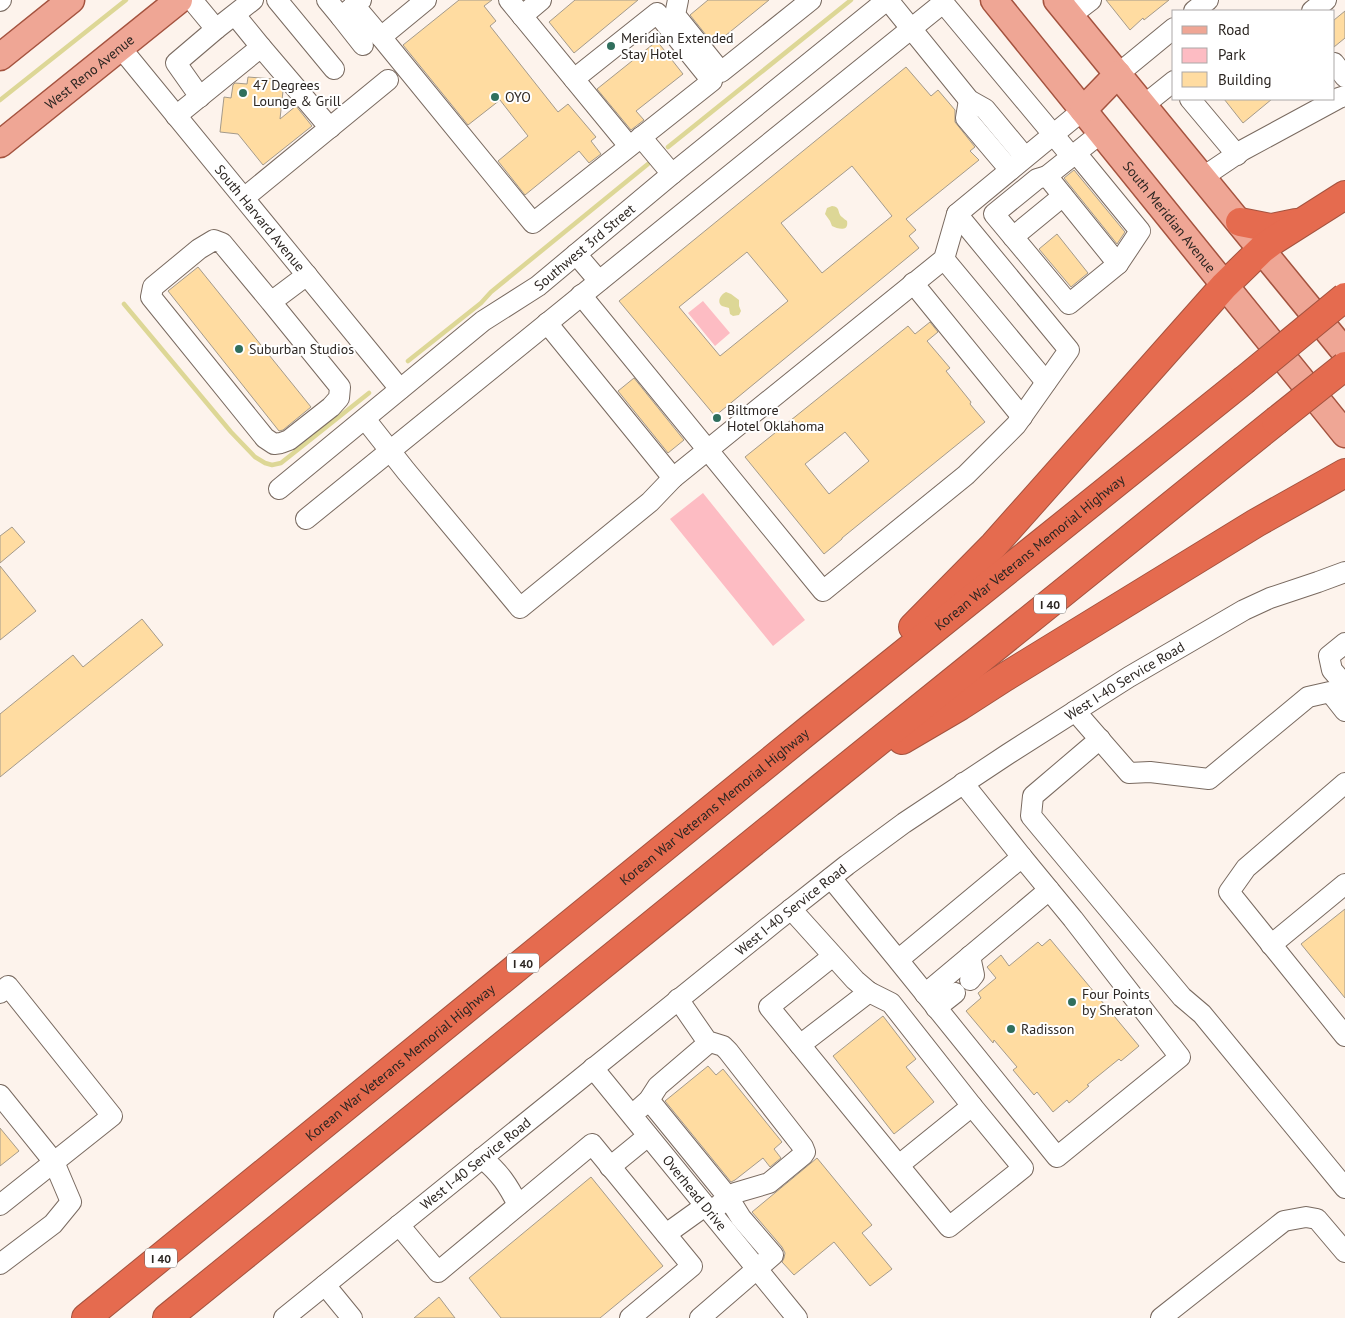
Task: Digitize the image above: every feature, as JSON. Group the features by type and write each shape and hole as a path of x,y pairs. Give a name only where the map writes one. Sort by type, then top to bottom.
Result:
{"highway":[{"path":"811,728 994,545 1224,286 1262,249 1345,195"},
{"path":"1240,222 1271,228 1286,226 1304,220"},
{"name":"Korean War Veterans Memorial Highway","path":"86,1318 811,728 1345,297"},
{"name":"I 40","path":"167,1318 1345,366"},
{"path":"823,786 960,706 1005,676 1256,523 1345,473"}],"main road":[{"path":"0,57 71,0"},
{"name":"West Reno Avenue","path":"0,144 179,0"},
{"name":"South Meridian Avenue","path":"994,0 1345,434"},
{"path":"1064,8 1345,352"},
{"path":"1083,110 1118,74"}],"street":[{"path":"192,0 216,28"},
{"path":"200,97 176,64 216,28 253,0"},
{"path":"277,0 334,69"},
{"path":"327,0 352,7 381,37 533,223 712,81 656,13 574,79"},
{"path":"381,37 426,0"},
{"path":"509,0 574,79 635,141 672,174"},
{"path":"522,16 541,0"},
{"path":"678,0 675,15 720,72 798,4"},
{"path":"888,0 969,100 984,109 1026,157"},
{"name":"Southwest 3rd Street","path":"279,489 483,321 538,286 672,174 888,0"},
{"path":"1064,8 1091,0"},
{"path":"1195,10 1208,0"},
{"path":"1313,10 1326,0"},
{"path":"306,519 942,2 1053,135 1074,155 1140,231 1118,264 1069,304 994,214 1037,179 1047,176 1074,155 1101,133"},
{"path":"352,7 363,46"},
{"path":"235,14 330,128"},
{"path":"1118,74 1172,30"},
{"name":"South Harvard Avenue","path":"120,47 400,389"},
{"path":"176,116 261,47"},
{"path":"1335,64 1345,77"},
{"path":"244,198 388,80"},
{"path":"1144,106 1172,83"},
{"path":"969,100 966,118 1010,170"},
{"path":"1191,100 1237,155"},
{"path":"1202,177 1319,103"},
{"path":"365,418 520,608 650,502 673,478 944,259 957,214 1083,110"},
{"path":"1047,176 1118,264"},
{"path":"1013,237 1063,196"},
{"path":"581,295 823,591 966,475 1016,425 1069,350 957,214"},
{"path":"214,240 222,243 271,302 340,387 339,398 331,407 289,440 274,444 265,438 151,297 153,287 199,248 214,240"},
{"path":"576,254 599,281"},
{"path":"944,259 1046,382"},
{"path":"271,302 307,275"},
{"path":"913,283 1022,417"},
{"path":"547,323 673,478"},
{"name":"West I-40 Service Road","path":"284,1318 399,1225 488,1163 592,1068 830,878 904,823 1076,711 1176,649 1244,610 1270,598 1345,572"},
{"path":"1345,643 1329,656 1332,670 1345,685"},
{"path":"1076,711 1129,773 1150,772 1209,779 1308,697 1330,692 1345,711"},
{"path":"1100,739 1033,796 1031,816 1182,997 1202,1014 1345,1188"},
{"path":"830,878 1057,1157 1180,1058 964,783"},
{"path":"1345,783 1246,868 1228,892 1345,1036"},
{"path":"898,960 1022,857"},
{"path":"1272,945 1345,884"},
{"path":"931,1001 970,956 1049,890"},
{"path":"791,909 855,980 869,992 891,1003 1023,1168 949,1227 769,1007 833,956"},
{"path":"931,1001 963,987 974,975 970,956"},
{"path":"0,992 8,986 112,1116 0,1205"},
{"path":"800,1045 869,992"},
{"path":"666,1234 728,1197 769,1183 805,1152 728,1051 723,1046 707,1041 678,1000"},
{"path":"632,1116 649,1100 658,1086 706,1045 707,1041"},
{"name":"Overhead Drive","path":"592,1068 797,1318"},
{"path":"0,1095 54,1162 71,1202 53,1224 0,1264"},
{"path":"649,1100 773,1256 700,1318"},
{"path":"898,1166 972,1106"},
{"path":"610,1167 648,1136"},
{"path":"399,1225 438,1272 592,1144 692,1266 630,1318"},
{"path":"488,1163 508,1185 518,1205"},
{"path":"1161,1318 1284,1221 1306,1217 1317,1219 1345,1252"},
{"path":"324,1285 352,1318"}],"green space":[{"path":"703,301 730,333 715,346 688,313"},
{"path":"703,493 805,620 773,646 670,519"}],"shaded area":[{"path":"832,206 838,209 847,221 845,228 840,229 832,226 825,214 827,208"},
{"path":"726,292 739,300 741,311 739,315 733,316 730,314 729,308 720,304 722,294"}],"building":[{"path":"459,0 492,0 484,6 496,21 490,26 558,112 568,104 596,137 591,141 601,154 589,163 579,151 525,195 498,161 528,136 500,100 468,125 403,45"},
{"path":"575,0 638,0 574,53 549,22"},
{"path":"708,0 769,0 714,45 690,15"},
{"path":"1106,0 1169,0 1144,20 1143,18 1130,30"},
{"path":"1345,11 1345,38 1335,46 1335,19"},
{"path":"657,41 683,74 636,111 644,120 631,130 597,89"},
{"path":"906,67 931,96 938,90 955,110 955,122 975,147 970,151 979,160 906,219 916,230 909,236 919,248 715,416 619,301","holes":["852,166 892,216 822,273 781,223","747,252 788,301 720,356 679,307"]},
{"path":"248,77 273,79 283,91 280,119 296,106 312,126 263,165 238,134 220,132 224,97 231,98 233,85 235,83 247,84"},
{"path":"1225,100 1271,100 1243,123"},
{"path":"1074,170 1125,232 1117,244 1064,178"},
{"path":"1057,234 1088,273 1071,287 1039,249"},
{"name":"Suburban Studios","path":"198,267 311,407 283,430 279,431 168,291"},
{"path":"930,322 938,332 927,341 950,368 946,371 985,422 824,554 745,457 908,326 915,334","holes":["845,432 869,461 829,494 805,464"]},
{"path":"634,378 684,440 668,453 618,391"},
{"path":"12,527 25,542 0,563 0,536"},
{"path":"0,566 36,611 0,640"},
{"path":"142,619 163,645 0,777 0,714 73,655 83,667"},
{"path":"1345,909 1345,998 1301,944"},
{"path":"1050,939 1139,1046 1121,1061 1119,1059 1087,1085 1089,1086 1069,1103 1067,1100 1053,1112 1037,1092 1034,1095 1013,1070 1017,1067 994,1040 993,1043 966,1011 981,998 978,993 996,978 987,967 1001,955 1009,966 1038,942 1042,946"},
{"path":"883,1016 916,1059 906,1067 934,1102 894,1134 833,1056"},
{"path":"708,1066 716,1075 723,1069 782,1142 774,1149 781,1158 770,1167 763,1158 731,1182 665,1101"},
{"path":"0,1128 19,1151 0,1166"},
{"path":"817,1158 872,1225 862,1233 892,1269 870,1286 834,1242 794,1275 782,1262 785,1253 782,1247 752,1212"},
{"path":"591,1177 663,1266 600,1318 501,1318 469,1278"},
{"path":"439,1297 455,1318 414,1318"}],"waterway":[{"path":"0,100 126,0"},
{"path":"668,147 851,0"},
{"path":"408,361 648,164"},
{"path":"124,304 231,432 255,457 265,463 272,465 281,463 369,393"}],"place":[{"name":"Meridian Extended Stay Hotel","path":"611,46"},
{"name":"47 Degrees Lounge & Grill","path":"243,93"},
{"name":"OYO","path":"495,97"},
{"name":"Suburban Studios","path":"239,349"},
{"name":"Biltmore Hotel Oklahoma","path":"717,418"},
{"name":"Four Points by Sheraton","path":"1072,1002"},
{"name":"Radisson","path":"1011,1029"}]}
